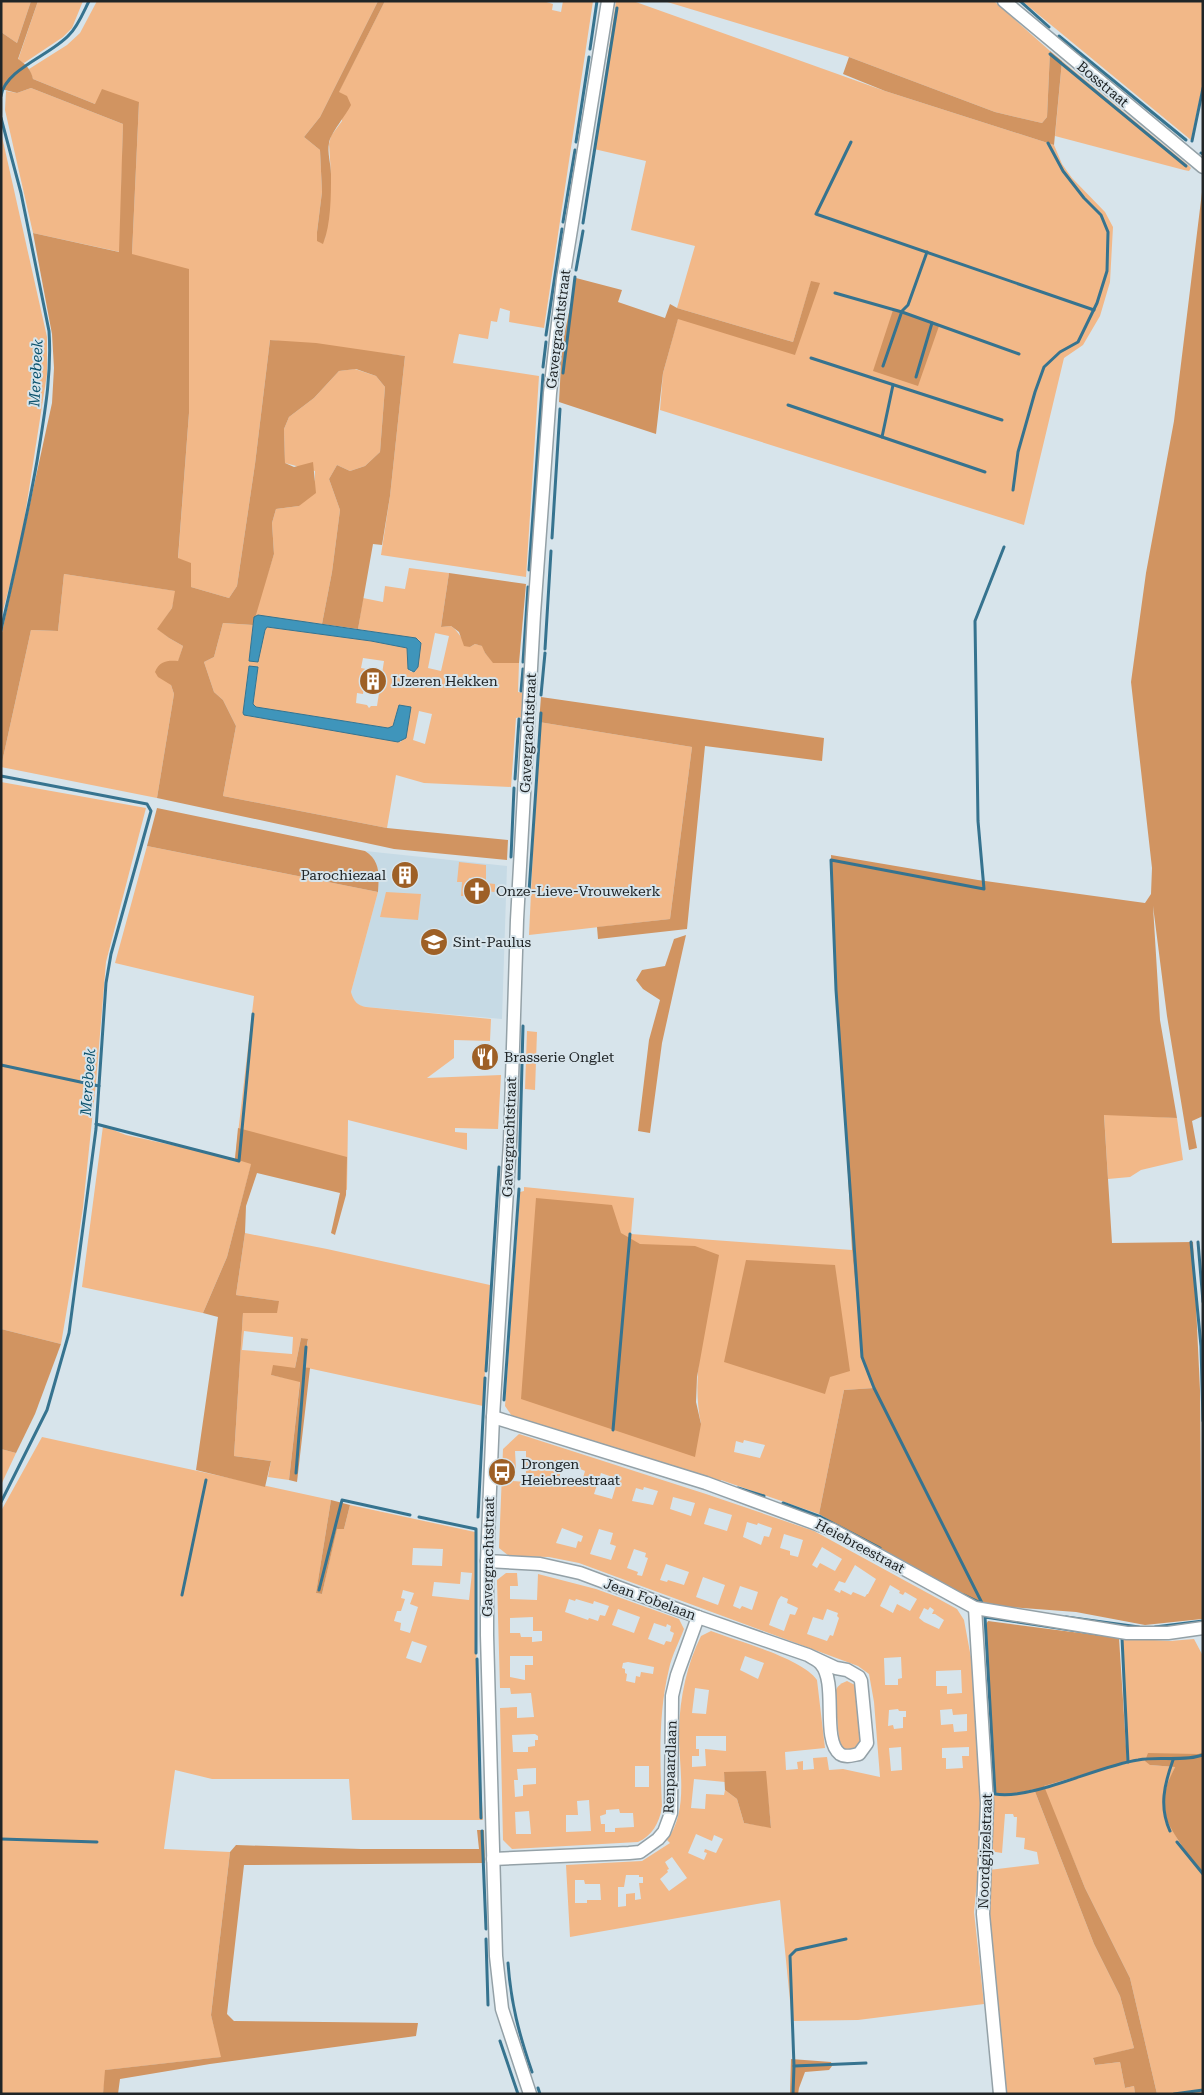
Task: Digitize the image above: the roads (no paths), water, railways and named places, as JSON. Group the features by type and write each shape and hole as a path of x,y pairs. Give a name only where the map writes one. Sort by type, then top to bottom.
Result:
{"street":[{"name":"Gavergrachtstraat","path":"530,2094 507,2028 500,1995 496,1956 487,1635 487,1561 493,1417 508,1185 512,1017 520,864 534,614 553,355 563,279 608,1"},
{"name":"Bosstraat","path":"1004,1 1203,167"},
{"name":"Heiebreestraat","path":"493,1417 706,1483 814,1522 833,1530 974,1608 1127,1633 1168,1633 1203,1628"},
{"name":"Jean Fobelaan","path":"487,1561 540,1564 580,1572 698,1617 808,1655 836,1668 847,1670 861,1681 867,1743 859,1754 846,1756 840,1753 835,1746 832,1735 827,1678 821,1664 808,1655"},
{"name":"Noordgijzelstraat","path":"974,1608 987,1803 983,1914 1000,2094"},
{"name":"Renpaardlaan","path":"493,1858 640,1852 658,1839 664,1832 671,1813 672,1696 676,1675 698,1617"}],"water":[{"path":"258,615 416,638 421,643 418,667 414,672 408,669 407,648 371,641 267,627 258,662 249,661 254,617"},
{"path":"249,666 258,667 253,704 256,707 388,728 393,726 399,705 411,707 406,738 398,742 244,715"}],"waterway":[{"name":"Merebeek","path":"1,96 4,86 11,78 69,35 78,23 89,1"},
{"path":"590,49 597,1"},
{"path":"1020,1 1049,27"},
{"path":"583,223 617,8"},
{"path":"1059,36 1186,140"},
{"path":"1050,54 1186,166"},
{"path":"576,142 589,57"},
{"path":"1192,141 1203,88"},
{"name":"Merebeek","path":"1,118 21,193 49,331 50,348 47,396 37,461 25,525 1,630"},
{"path":"851,142 816,214 1094,310"},
{"path":"1013,490 1018,452 1044,367 1060,352 1078,342 1097,303 1107,271 1108,232 1101,215 1084,198 1063,171 1048,143"},
{"path":"563,222 575,150"},
{"path":"546,335 562,229"},
{"path":"576,270 583,231"},
{"path":"883,366 902,311 908,305 927,252"},
{"path":"563,373 575,277"},
{"path":"835,293 902,312 1019,354"},
{"path":"916,377 932,323"},
{"path":"543,367 546,342"},
{"path":"811,358 1002,420"},
{"path":"529,570 543,375"},
{"path":"882,437 893,385"},
{"path":"788,405 985,472"},
{"path":"552,538 560,409"},
{"path":"983,1605 874,1388 862,1357 836,990 831,860 984,889 978,821 975,621 1004,547"},
{"path":"545,649 551,551"},
{"path":"523,662 528,587"},
{"path":"541,695 545,653"},
{"path":"521,691 523,669"},
{"path":"529,892 541,713"},
{"path":"515,779 519,719"},
{"name":"Merebeek","path":"1,776 147,804 151,811 111,954 106,983 96,1129 69,1333 47,1410 1,1502"},
{"path":"511,857 514,788"},
{"path":"96,1124 239,1161 253,1014"},
{"path":"519,1179 523,1026"},
{"path":"1,1065 99,1086"},
{"path":"486,1371 499,1167"},
{"path":"504,1400 519,1189"},
{"path":"613,1430 630,1234"},
{"path":"1191,1242 1201,1346 1203,1421"},
{"path":"1198,1242 1203,1302"},
{"path":"296,1473 306,1347"},
{"path":"478,1517 485,1378"},
{"path":"182,1595 206,1480"},
{"path":"738,1488 764,1496"},
{"path":"319,1590 342,1500 410,1515"},
{"path":"783,1503 821,1517 880,1548"},
{"path":"419,1517 476,1529 476,1653"},
{"path":"964,1595 981,1603"},
{"path":"1098,1634 985,1617 995,1794 1010,1795 1028,1792 1122,1763 1203,1755"},
{"path":"1066,1617 1139,1627"},
{"path":"1155,1627 1203,1621"},
{"path":"1122,1638 1128,1762"},
{"path":"477,1659 481,1818"},
{"path":"1170,1831 1165,1813 1164,1796 1173,1760"},
{"path":"482,1831 486,1929"},
{"path":"1,1839 97,1842"},
{"path":"1177,1842 1203,1874"},
{"path":"486,1939 488,2005"},
{"path":"793,2094 794,2066 790,1956 796,1950 846,1939"},
{"path":"508,1963 516,2019 532,2072"},
{"path":"500,2041 518,2094"},
{"path":"794,2066 866,2063"},
{"path":"538,2088 540,2094"},
{"path":"1174,2094 1203,2090"}],"place":[{"name":"IJzeren Hekken","path":"373,681"},
{"name":"Parochiezaal","path":"405,875"},
{"name":"Onze-Lieve-Vrouwekerk","path":"477,891"},
{"name":"Sint-Paulus","path":"434,942"},
{"name":"Brasserie Onglet","path":"485,1057"},
{"name":"Drongen Heiebreestraat","path":"502,1472"}]}
